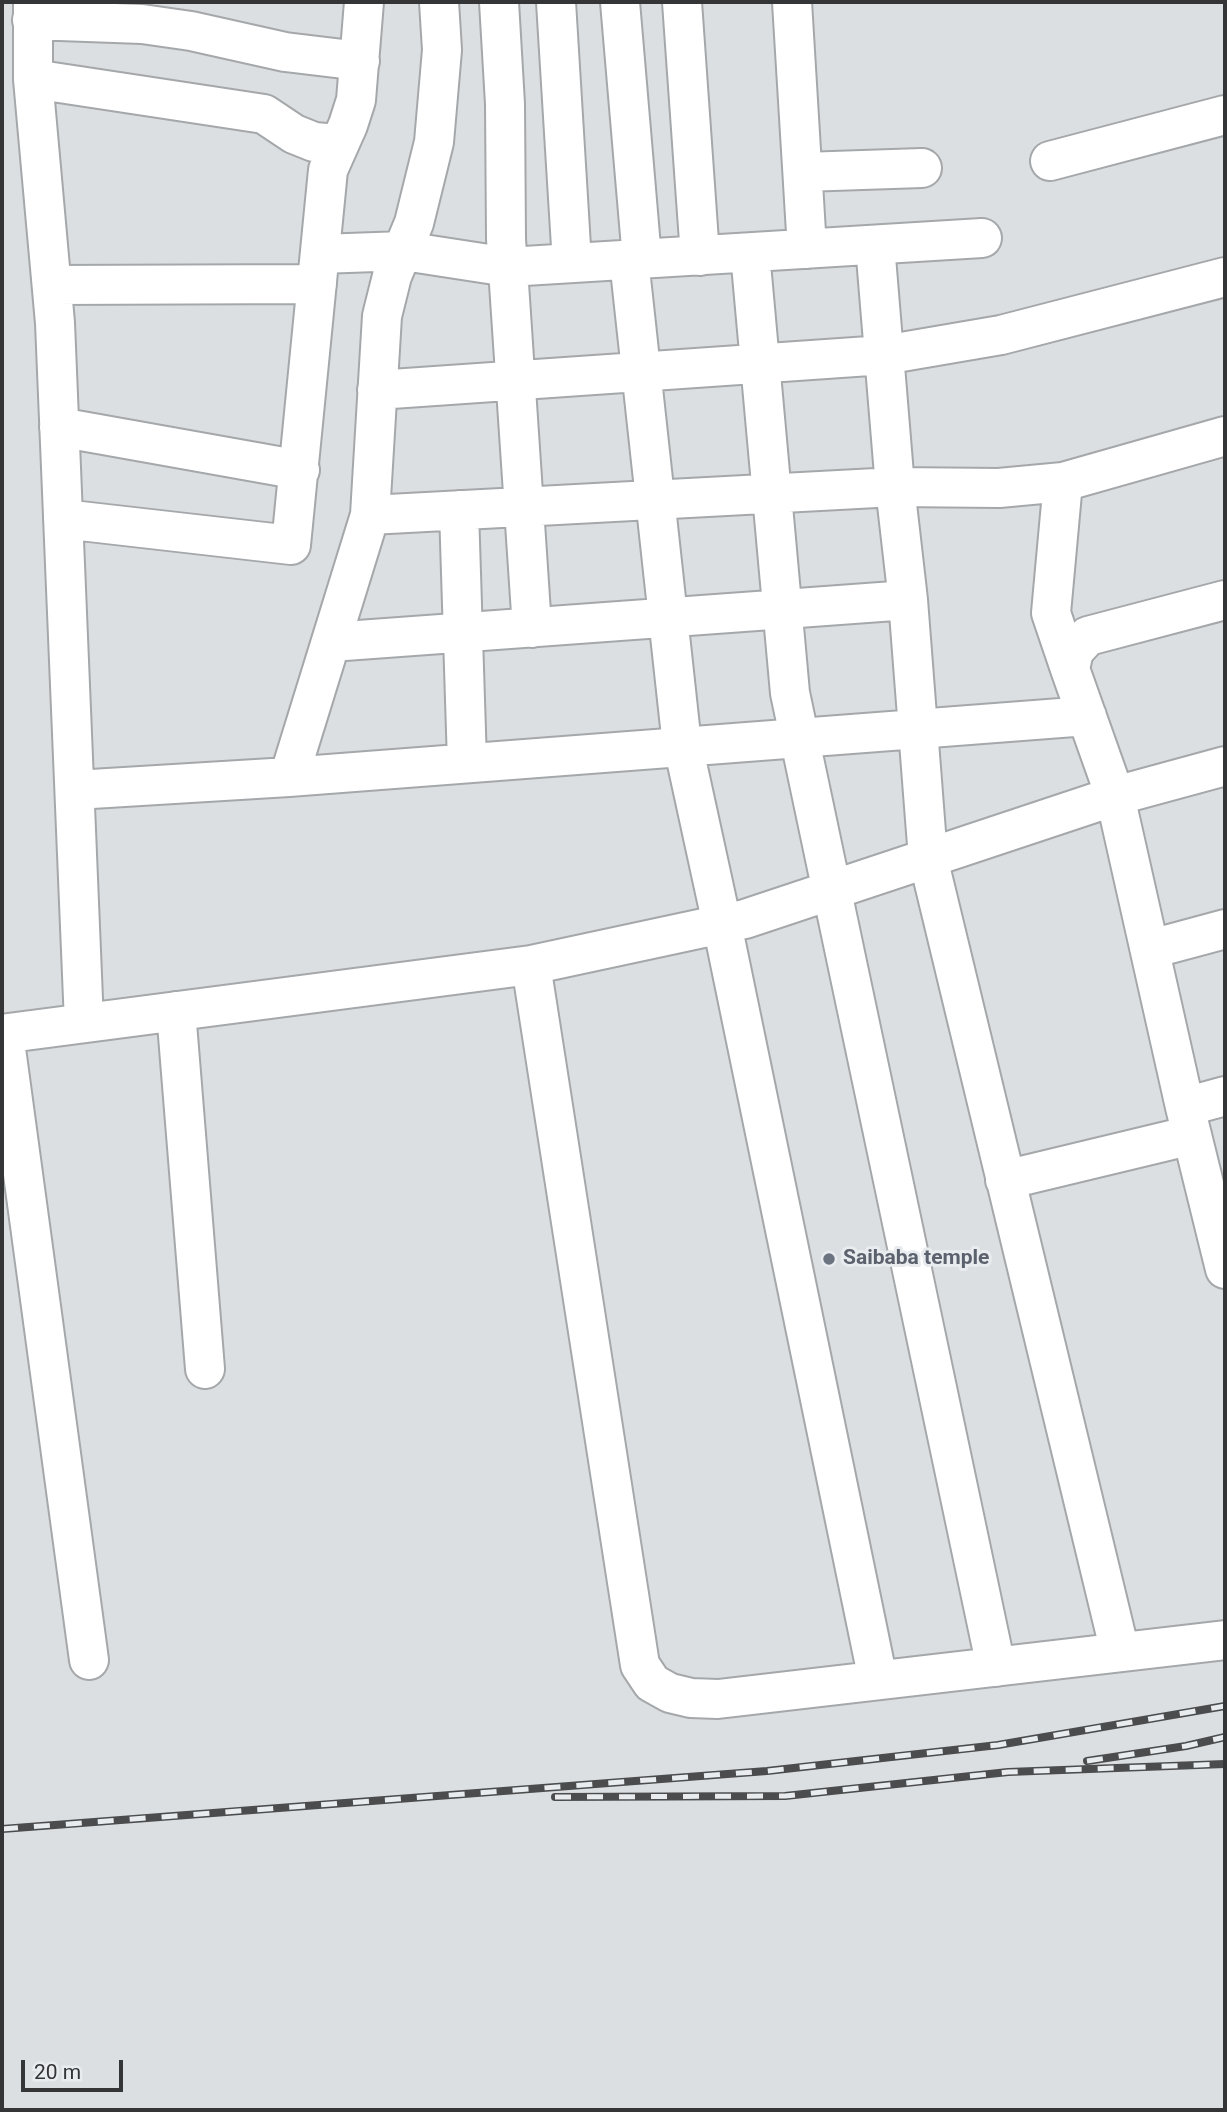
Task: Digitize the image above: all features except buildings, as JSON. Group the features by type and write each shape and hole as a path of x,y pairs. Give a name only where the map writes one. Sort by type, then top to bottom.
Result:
{"street":[{"path":"63,519 290,545 300,470 328,170 356,100 364,2"},
{"path":"289,777 370,515 382,316 392,276 414,223 434,142 442,50 439,2"},
{"path":"499,2 505,104 508,267 532,628"},
{"path":"556,2 572,263"},
{"path":"621,2 641,373 683,747 878,1680"},
{"path":"682,2 700,256"},
{"path":"792,2 807,249"},
{"path":"84,1023 52,285 33,79 32,11 142,24 285,52 360,61"},
{"path":"33,79 264,114 293,134 314,142 340,144"},
{"path":"1050,161 1225,115"},
{"path":"803,172 922,168"},
{"path":"52,285 319,269 404,251 508,267 982,238"},
{"path":"875,245 895,487 908,600 928,858 1120,1652"},
{"path":"750,253 790,693 996,1667"},
{"path":"377,390 884,355 1001,335 1225,277"},
{"path":"59,426 300,470"},
{"path":"370,515 895,487 999,488 1063,482 1225,436"},
{"path":"1063,482 1051,613 1115,796 1189,1121 1224,1258"},
{"path":"459,510 467,763"},
{"path":"331,642 908,600"},
{"path":"1070,669 1074,651 1088,636 1225,600"},
{"path":"75,790 289,777 1087,716"},
{"path":"89,1660 3,1034 531,965 745,919 1115,796 1225,766"},
{"path":"1151,949 1225,929"},
{"path":"531,965 640,1665 652,1683 670,1693 691,1698 718,1699 1225,1640"},
{"path":"176,1011 205,1369"},
{"path":"1005,1180 1189,1121 1225,1096"}],"railway":[{"path":"2,1829 767,1771 998,1745 1225,1706"},
{"path":"1087,1761 1186,1746 1225,1737"},
{"path":"555,1797 785,1796 1008,1772 1225,1764"}],"place":[{"name":"Saibaba temple","path":"829,1259"}]}
